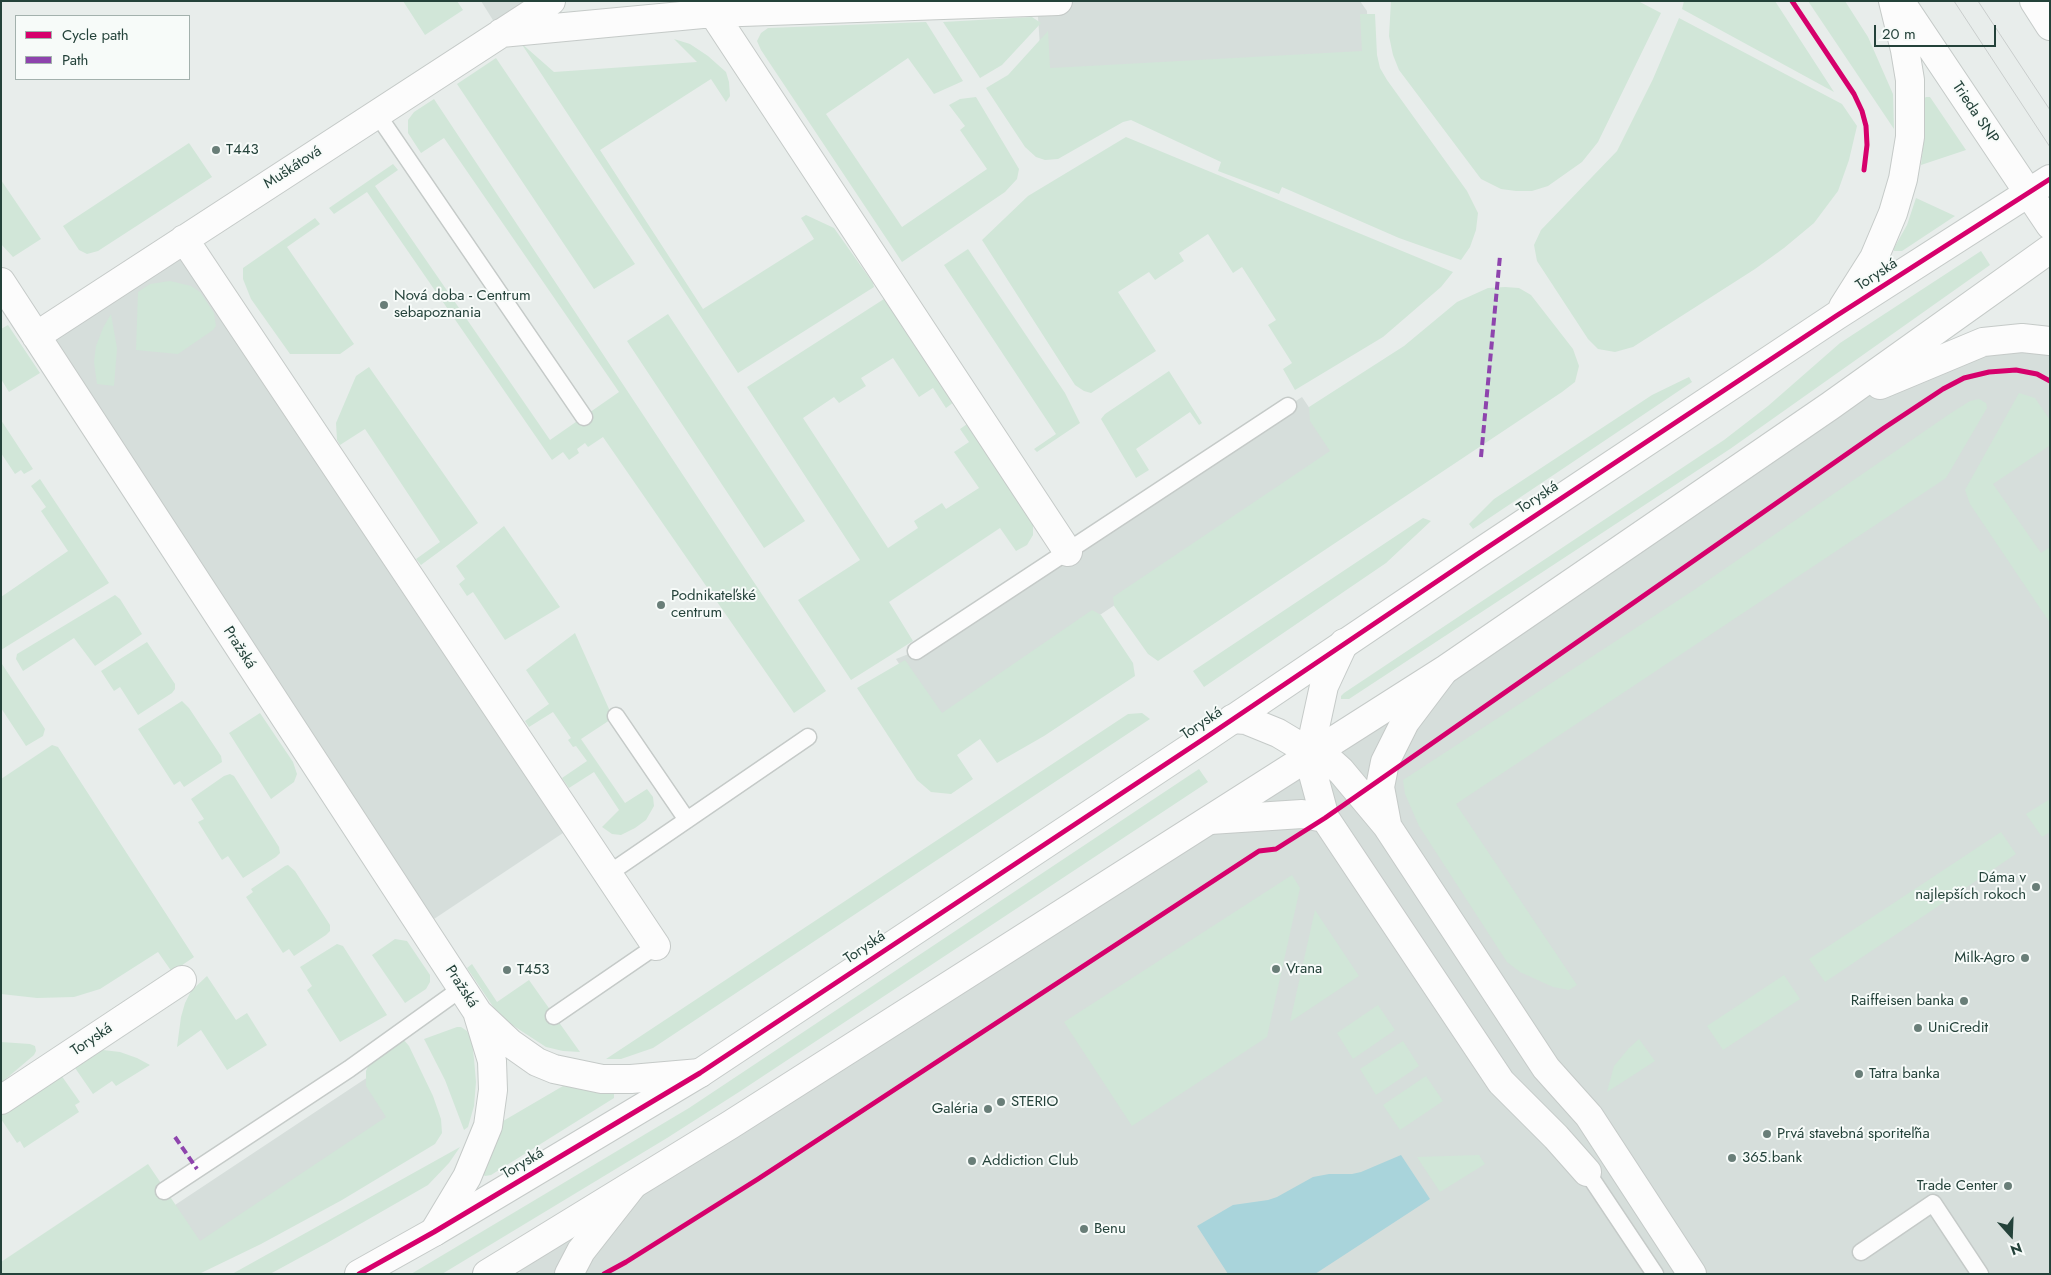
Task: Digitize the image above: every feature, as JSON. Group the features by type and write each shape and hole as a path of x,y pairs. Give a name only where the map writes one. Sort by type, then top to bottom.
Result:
{"street":[{"name":"Muškátová","path":"36,336 551,1"},
{"path":"501,33 712,13 1058,1"},
{"path":"1836,316 1874,258 1893,213 1903,179 1910,137 1910,80 1906,50 1892,1"},
{"name":"Trieda SNP","path":"1900,1 2039,186 2050,225"},
{"path":"2034,1 2050,26"},
{"path":"712,13 1068,552"},
{"name":"Toryská","path":"359,1274 434,1232 700,1073 1836,316 2039,186"},
{"path":"184,239 656,946"},
{"path":"486,1274 632,1186 1446,669 1830,406 2050,249"},
{"name":"Pražská","path":"1,282 478,1013"},
{"path":"1830,406 1983,342 2022,338 2050,342"},
{"path":"1344,643 1322,695 1314,732 1312,770 1325,818 1501,1082 1587,1172"},
{"path":"1387,826 1380,787 1385,762 1405,722 1446,669"},
{"path":"1232,719 1246,720 1270,729 1313,754 1331,762 1342,771 1387,826 1546,1068 1590,1116 1692,1274"},
{"path":"1210,820 1302,814 1325,818"},
{"name":"Toryská","path":"1,1100 182,980"},
{"path":"478,1013 510,1043 537,1062 554,1069 602,1079 631,1079 700,1073"},
{"path":"434,1232 467,1176 488,1126 493,1090 492,1061 478,1013"},
{"path":"1501,1082 1516,1081 1546,1068"},
{"path":"569,1274 581,1251 632,1186"}],"lane":[{"path":"377,114 584,417"},
{"path":"916,651 1288,406"},
{"path":"616,716 687,820"},
{"path":"608,874 808,737"},
{"path":"554,1016 656,946"},
{"path":"164,1191 349,1069 462,988"},
{"path":"1587,1172 1655,1274"},
{"path":"1861,1252 1933,1203 1980,1274"}],"shaded area":[{"path":"481,1 551,1 501,33"},
{"path":"1360,1 1367,11 1368,59 1042,77 1037,2"},
{"path":"184,239 575,825 422,927 36,336"},
{"path":"2050,341 2050,1274 521,1274 512,1258 1830,406 1966,348"},
{"path":"1302,397 1341,455 937,723 896,659 916,651"},
{"path":"368,1077 395,1120 199,1249 172,1207"}],"green space":[{"path":"403,1 457,1 463,10 425,35"},
{"path":"1391,1 1638,1 1661,13 1598,142 1582,162 1548,186 1532,191 1516,191 1501,189 1481,179 1399,70 1393,55 1389,36"},
{"path":"1684,1 1775,1 1834,92 1682,9"},
{"path":"1808,1 1845,1 1868,37 1893,94 1894,129"},
{"path":"1360,14 1375,14 1377,55 1380,68 1467,191 1478,213 1476,230 1470,247 1461,260 1399,238 1282,187 1279,194 1218,171 1221,162 1131,120 1123,122 1058,159 1045,160 1036,157 1025,147 986,88 1008,75 1048,31 1050,68 1070,67 1362,51"},
{"path":"1032,17 1041,23 1002,65 980,78 943,22"},
{"path":"1679,18 1842,104 1857,126 1849,160 1838,191 1814,223 1784,248 1755,269 1633,347 1615,352 1598,349 1588,339 1537,261 1534,245 1541,230 1617,151 1653,79"},
{"path":"926,22 963,81 934,94 908,58 826,114 902,227 987,169 960,130 965,126 949,105 960,99 976,97 1019,169 1017,179 1005,192 902,262 761,50 757,41 761,33 768,28"},
{"path":"674,39 690,44 708,56 726,72 730,96 726,102 711,79 600,150 703,309 814,239 801,218 806,215 834,228 874,287 738,373 521,43 554,72 697,62"},
{"path":"496,58 635,264 594,289 457,84"},
{"path":"1930,97 1966,150 1921,165 1925,130 1923,99"},
{"path":"434,99 826,691 794,713 603,437 588,447 585,443 577,449 579,453 569,460 563,452 552,460 367,192 334,214 329,208 393,164 398,170 375,186 550,440 619,392 444,138 421,153 408,133 408,120 414,112"},
{"path":"1126,137 1453,272 1441,287 1383,337 1295,390 1283,369 1292,363 1268,325 1276,320 1242,267 1233,273 1208,234 1179,253 1184,261 1155,280 1149,272 1118,292 1156,351 1091,393 1084,391 1075,385 982,240 1028,196"},
{"path":"189,143 212,177 98,251 87,254 79,250 63,226"},
{"path":"1,180 41,239 13,257 1,244"},
{"path":"1916,198 1955,216 1902,251 1894,251 1907,225"},
{"path":"315,218 320,224 287,247 354,344 340,354 290,354 251,299 243,279 243,268"},
{"path":"968,249 1065,393 1080,423 1037,452 1034,449 1056,434 944,265"},
{"path":"1981,251 1990,265 1730,449 1349,699 1341,699 1344,693 1724,440 1768,406 1840,343"},
{"path":"170,281 191,286 200,292 214,313 216,326 178,354 136,350 138,292 150,284"},
{"path":"1488,288 1519,288 1531,295 1573,349 1579,366 1575,382 1158,661 1148,654 1114,606 1113,597 1330,451 1310,421 1309,407 1404,346 1457,302"},
{"path":"884,299 954,402 946,408 933,388 919,397 893,358 861,378 866,386 839,403 834,397 803,418 888,548 918,528 914,521 942,503 946,509 979,488 954,452 969,442 960,429 970,422 1033,522 1033,535 1027,545 1016,551 1000,528 889,602 913,641 851,680 798,600 860,560 747,387"},
{"path":"111,314 117,348 114,386 97,384 94,362 96,346"},
{"path":"668,314 805,521 764,548 627,341"},
{"path":"8,325 40,373 9,392 1,379 1,329"},
{"path":"369,367 478,523 421,565 416,559 440,542 365,429 340,445 337,440 336,423 356,376"},
{"path":"1169,371 1202,423 1199,425 1190,412 1136,449 1149,470 1136,478 1101,419 1105,414"},
{"path":"1689,377 1692,382 1473,529 1469,524 1494,499 1652,395"},
{"path":"2019,393 2035,398 2050,420 2050,447 1993,484 2041,553 2050,547 2050,623 1970,504 1965,490"},
{"path":"1979,399 1986,403 1987,408 1946,478 1456,804 1577,985 1569,990 1553,987 1520,972 1507,962 1419,826 1405,794 1403,780 1694,590 1948,415 1970,401"},
{"path":"1,420 33,469 24,474 21,470 15,474 1,453"},
{"path":"40,479 109,583 1,650 1,597 68,551 41,511 46,507 31,486"},
{"path":"1423,518 1431,521 1386,563 1204,687 1193,671"},
{"path":"504,526 560,607 505,640 473,592 467,596 459,584 465,579 456,566"},
{"path":"115,595 120,599 142,634 95,666 74,638 23,671 16,659 17,654"},
{"path":"1092,610 1101,615 1133,663 1135,676 1044,736 997,763 980,739 957,755 973,779 951,794 931,792 917,780 857,688 905,660 942,713"},
{"path":"575,633 613,718 581,739 625,803 647,789 653,797 654,806 646,820 621,835 612,834 602,827 619,810 594,772 569,788 562,778 587,761 576,746 573,747 568,740 571,738 553,712 529,727 525,721 549,704 526,670"},
{"path":"147,642 175,684 175,689 172,693 138,715 120,687 114,691 101,671"},
{"path":"2,664 45,729 43,736 26,746 1,708"},
{"path":"182,701 189,708 221,756 222,762 184,787 180,781 174,785 138,729"},
{"path":"260,713 293,762 297,774 294,782 271,799 229,733"},
{"path":"1142,713 1150,719 653,1048 621,1059 606,1059 1128,714"},
{"path":"52,745 58,747 194,957 172,972 158,952 100,989 74,997 37,998 1,994 1,779"},
{"path":"1199,769 1208,782 739,1092 667,1138 442,1274 411,1274 689,1108"},
{"path":"230,774 234,776 279,847 280,853 243,878 228,856 222,860 198,822 204,819 191,799 224,776"},
{"path":"2050,799 2050,832 2042,837 2026,814"},
{"path":"2001,832 2016,854 1825,982 1809,959"},
{"path":"288,865 295,871 330,925 330,931 326,935 294,956 289,949 283,953 246,897 253,892 251,889"},
{"path":"1292,875 1300,888 1267,1037 1132,1126 1064,1022"},
{"path":"1315,910 1359,976 1290,1022"},
{"path":"395,939 407,941 430,975 430,982 426,989 405,1003 372,955"},
{"path":"337,944 343,946 387,1015 340,1042 307,990 312,986 300,967"},
{"path":"472,964 497,1002 529,980 580,1052 546,1047 506,1021 494,1008 467,968"},
{"path":"1784,975 1800,999 1723,1050 1707,1026"},
{"path":"207,976 236,1020 247,1013 267,1045 227,1070 201,1030 177,1047 185,1003 191,991"},
{"path":"1378,1005 1395,1030 1353,1059 1337,1033"},
{"path":"457,1027 467,1031 472,1041 476,1082 474,1106 468,1127 464,1130 445,1080 424,1039"},
{"path":"403,1039 409,1046 433,1096 441,1119 442,1133 435,1144 342,1200 261,1244 199,1274 1,1274 1,1262 148,1164 200,1241 386,1117 366,1086 366,1071 369,1064"},
{"path":"1639,1039 1655,1061 1607,1092 1614,1066"},
{"path":"1403,1041 1419,1066 1376,1095 1360,1069"},
{"path":"1,1042 30,1044 35,1046 36,1051 34,1055 1,1083"},
{"path":"103,1050 120,1052 150,1065 116,1086 112,1081 93,1094 73,1065 93,1052"},
{"path":"61,1075 80,1102 75,1105 79,1112 24,1148 20,1141 17,1143 1,1119 1,1116"},
{"path":"1426,1076 1443,1101 1400,1130 1383,1105"},
{"path":"563,1086 611,1091 614,1094 614,1098 491,1175 485,1176 481,1173 498,1124"},
{"path":"460,1147 449,1163 428,1185 327,1243 270,1274 232,1274"},
{"path":"1479,1155 1485,1164 1440,1192 1417,1157"}],"water":[{"path":"1401,1155 1430,1199 1315,1274 1228,1274 1197,1226 1233,1205 1277,1197 1313,1177 1361,1172"}],"tram line":[{"path":"1954,1 2050,147"},
{"path":"1978,1 2050,110"}],"marked path":[{"path":"1481,457 1500,256"},
{"path":"175,1137 197,1169"}],"cycle path":[{"path":"1792,1 1854,94 1862,111 1866,126 1867,145 1864,170"},
{"path":"359,1274 434,1232 700,1073 1836,316 2050,179"},
{"path":"604,1274 758,1179 1259,851 1276,849 1325,818 1884,428 1943,389 1964,378 1989,372 2016,370 2037,374 2050,381"}],"place":[{"name":"T443","path":"216,150"},
{"name":"Nová doba - Centrum sebapoznania","path":"384,305"},
{"name":"Podnikateľské centrum","path":"661,605"},
{"name":"Dáma v najlepších rokoch","path":"2036,887"},
{"name":"Milk-Agro","path":"2025,958"},
{"name":"Vrana","path":"1276,969"},
{"name":"T453","path":"507,970"},
{"name":"Raiffeisen banka","path":"1964,1001"},
{"name":"UniCredit","path":"1918,1028"},
{"name":"Tatra banka","path":"1859,1074"},
{"name":"STERIO","path":"1001,1102"},
{"name":"Galéria","path":"988,1109"},
{"name":"Prvá stavebná sporiteľňa","path":"1767,1134"},
{"name":"365.bank","path":"1732,1158"},
{"name":"Addiction Club","path":"972,1161"},
{"name":"Trade Center","path":"2008,1186"},
{"name":"Benu","path":"1084,1229"}]}
